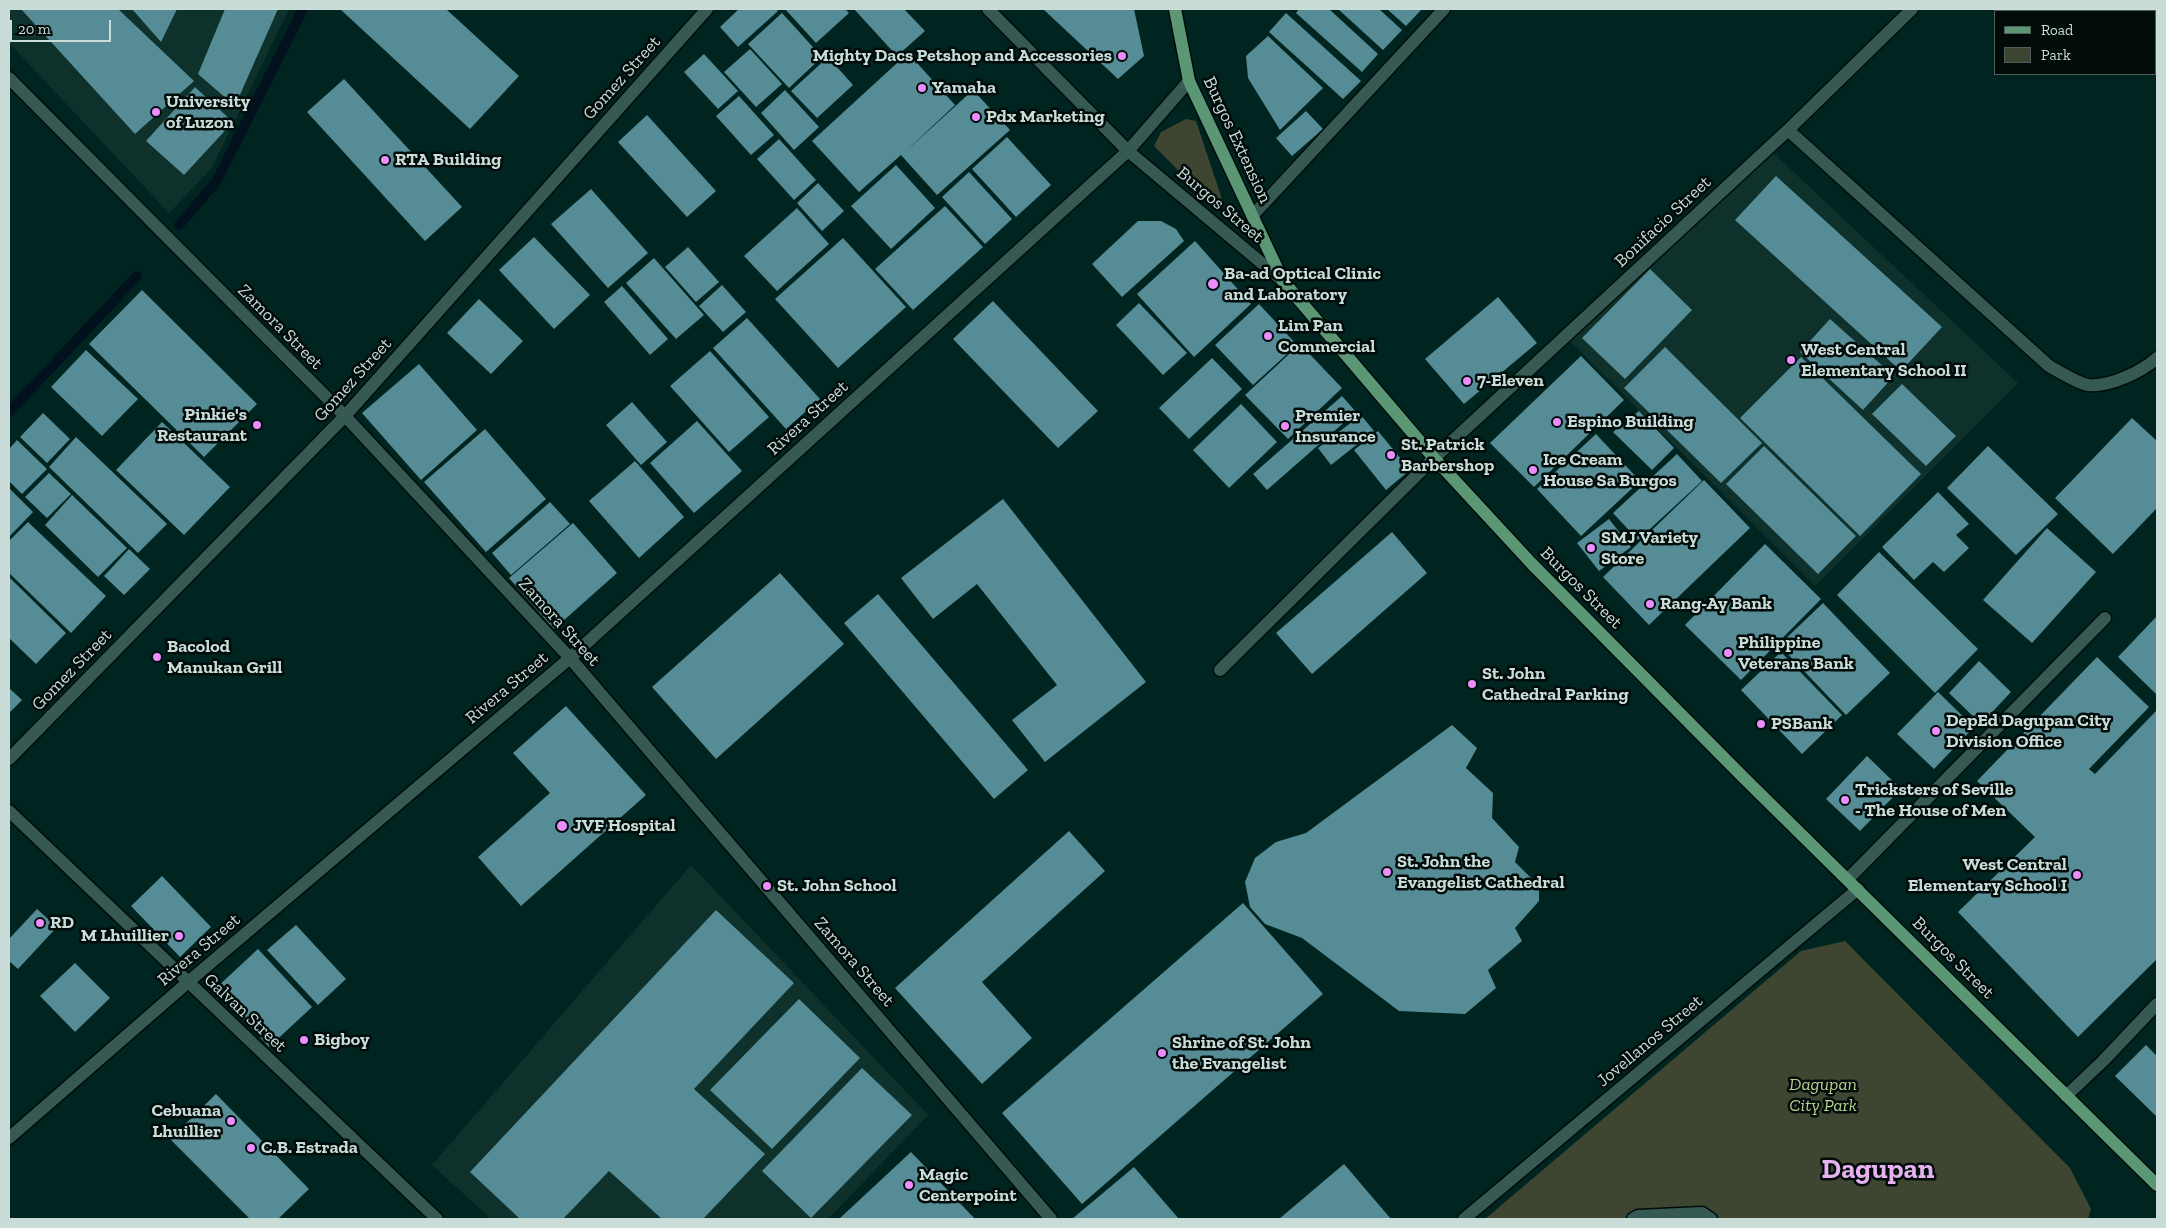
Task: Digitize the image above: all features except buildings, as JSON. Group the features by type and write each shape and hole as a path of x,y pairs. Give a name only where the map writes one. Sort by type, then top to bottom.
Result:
{"main road":[{"name":"Burgos Extension","path":"1175,9 1189,81 1283,281"},
{"name":"Burgos Street","path":"1283,281 1434,458 1532,564 2157,1185"}],"street":[{"name":"Gomez Street","path":"9,760 345,416 707,9"},
{"name":"Burgos Street","path":"988,9 1128,151 1283,281"},
{"path":"1253,215 1444,9"},
{"name":"Bonifacio Street","path":"1220,670 1434,458 1788,130 1912,9"},
{"name":"Zamora Street","path":"9,78 345,416 570,658 1050,1219"},
{"name":"Rivera Street","path":"9,1138 187,983 570,658 1128,151 1189,81"},
{"path":"1788,130 2049,366 2087,385 2122,379 2149,365 2157,358"},
{"path":"1848,880 2105,618"},
{"name":"Galvan Street","path":"9,811 187,983 437,1219"},
{"name":"Jovellanos Street","path":"1464,1219 1858,889"},
{"path":"2066,1096 2103,1061 2157,1004"},
{"path":"1633,1219 1638,1216 1702,1213 1711,1219"}],"shaded area":[{"name":"University of Luzon","path":"9,9 289,9 212,168 169,213 9,43"},
{"name":"West Central Elementary School II","path":"1767,147 2018,383 1815,586 1565,336"},
{"path":"691,865 928,1115 828,1219 491,1219 432,1165"}],"green space":[{"path":"1186,119 1196,121 1222,199 1217,201 1182,174 1154,146 1161,132"},
{"name":"Dagupan City Park","path":"1845,941 2070,1168 2091,1209 2088,1219 1485,1219 1801,951"}],"waterway":[{"path":"179,225 216,182 303,9"},
{"path":"9,412 137,276"}],"place":[{"name":"Mighty Dacs Petshop and Accessories","path":"1122,56"},
{"name":"Yamaha","path":"922,88"},
{"name":"University of Luzon","path":"156,112"},
{"name":"Pdx Marketing","path":"976,117"},
{"name":"RTA Building","path":"385,160"},
{"name":"Ba-ad Optical Clinic and Laboratory","path":"1213,284"},
{"name":"Lim Pan Commercial","path":"1268,336"},
{"name":"West Central Elementary School II","path":"1791,360"},
{"name":"7-Eleven","path":"1467,381"},
{"name":"Espino Building","path":"1557,422"},
{"name":"Pinkie's Restaurant","path":"257,425"},
{"name":"Premier Insurance","path":"1285,426"},
{"name":"St. Patrick Barbershop","path":"1391,455"},
{"name":"Ice Cream House Sa Burgos","path":"1533,470"},
{"name":"SMJ Variety Store","path":"1591,548"},
{"name":"Rang-Ay Bank","path":"1650,604"},
{"name":"Philippine Veterans Bank","path":"1728,653"},
{"name":"Bacolod Manukan Grill","path":"157,657"},
{"name":"St. John Cathedral Parking","path":"1472,684"},
{"name":"PSBank","path":"1761,724"},
{"name":"DepEd Dagupan City Division Office","path":"1936,731"},
{"name":"Tricksters of Seville - The House of Men","path":"1845,800"},
{"name":"JVF Hospital","path":"562,826"},
{"name":"St. John the Evangelist Cathedral","path":"1387,872"},
{"name":"West Central Elementary School I","path":"2077,875"},
{"name":"St. John School","path":"767,886"},
{"name":"RD","path":"40,923"},
{"name":"M Lhuillier","path":"179,936"},
{"name":"Bigboy","path":"304,1040"},
{"name":"Shrine of St. John the Evangelist","path":"1162,1053"},
{"name":"Cebuana Lhuillier","path":"231,1121"},
{"name":"C.B. Estrada","path":"251,1148"},
{"name":"Magic Centerpoint","path":"909,1185"}],"district":[{"name":"Dagupan","path":"1878,1170"}]}
